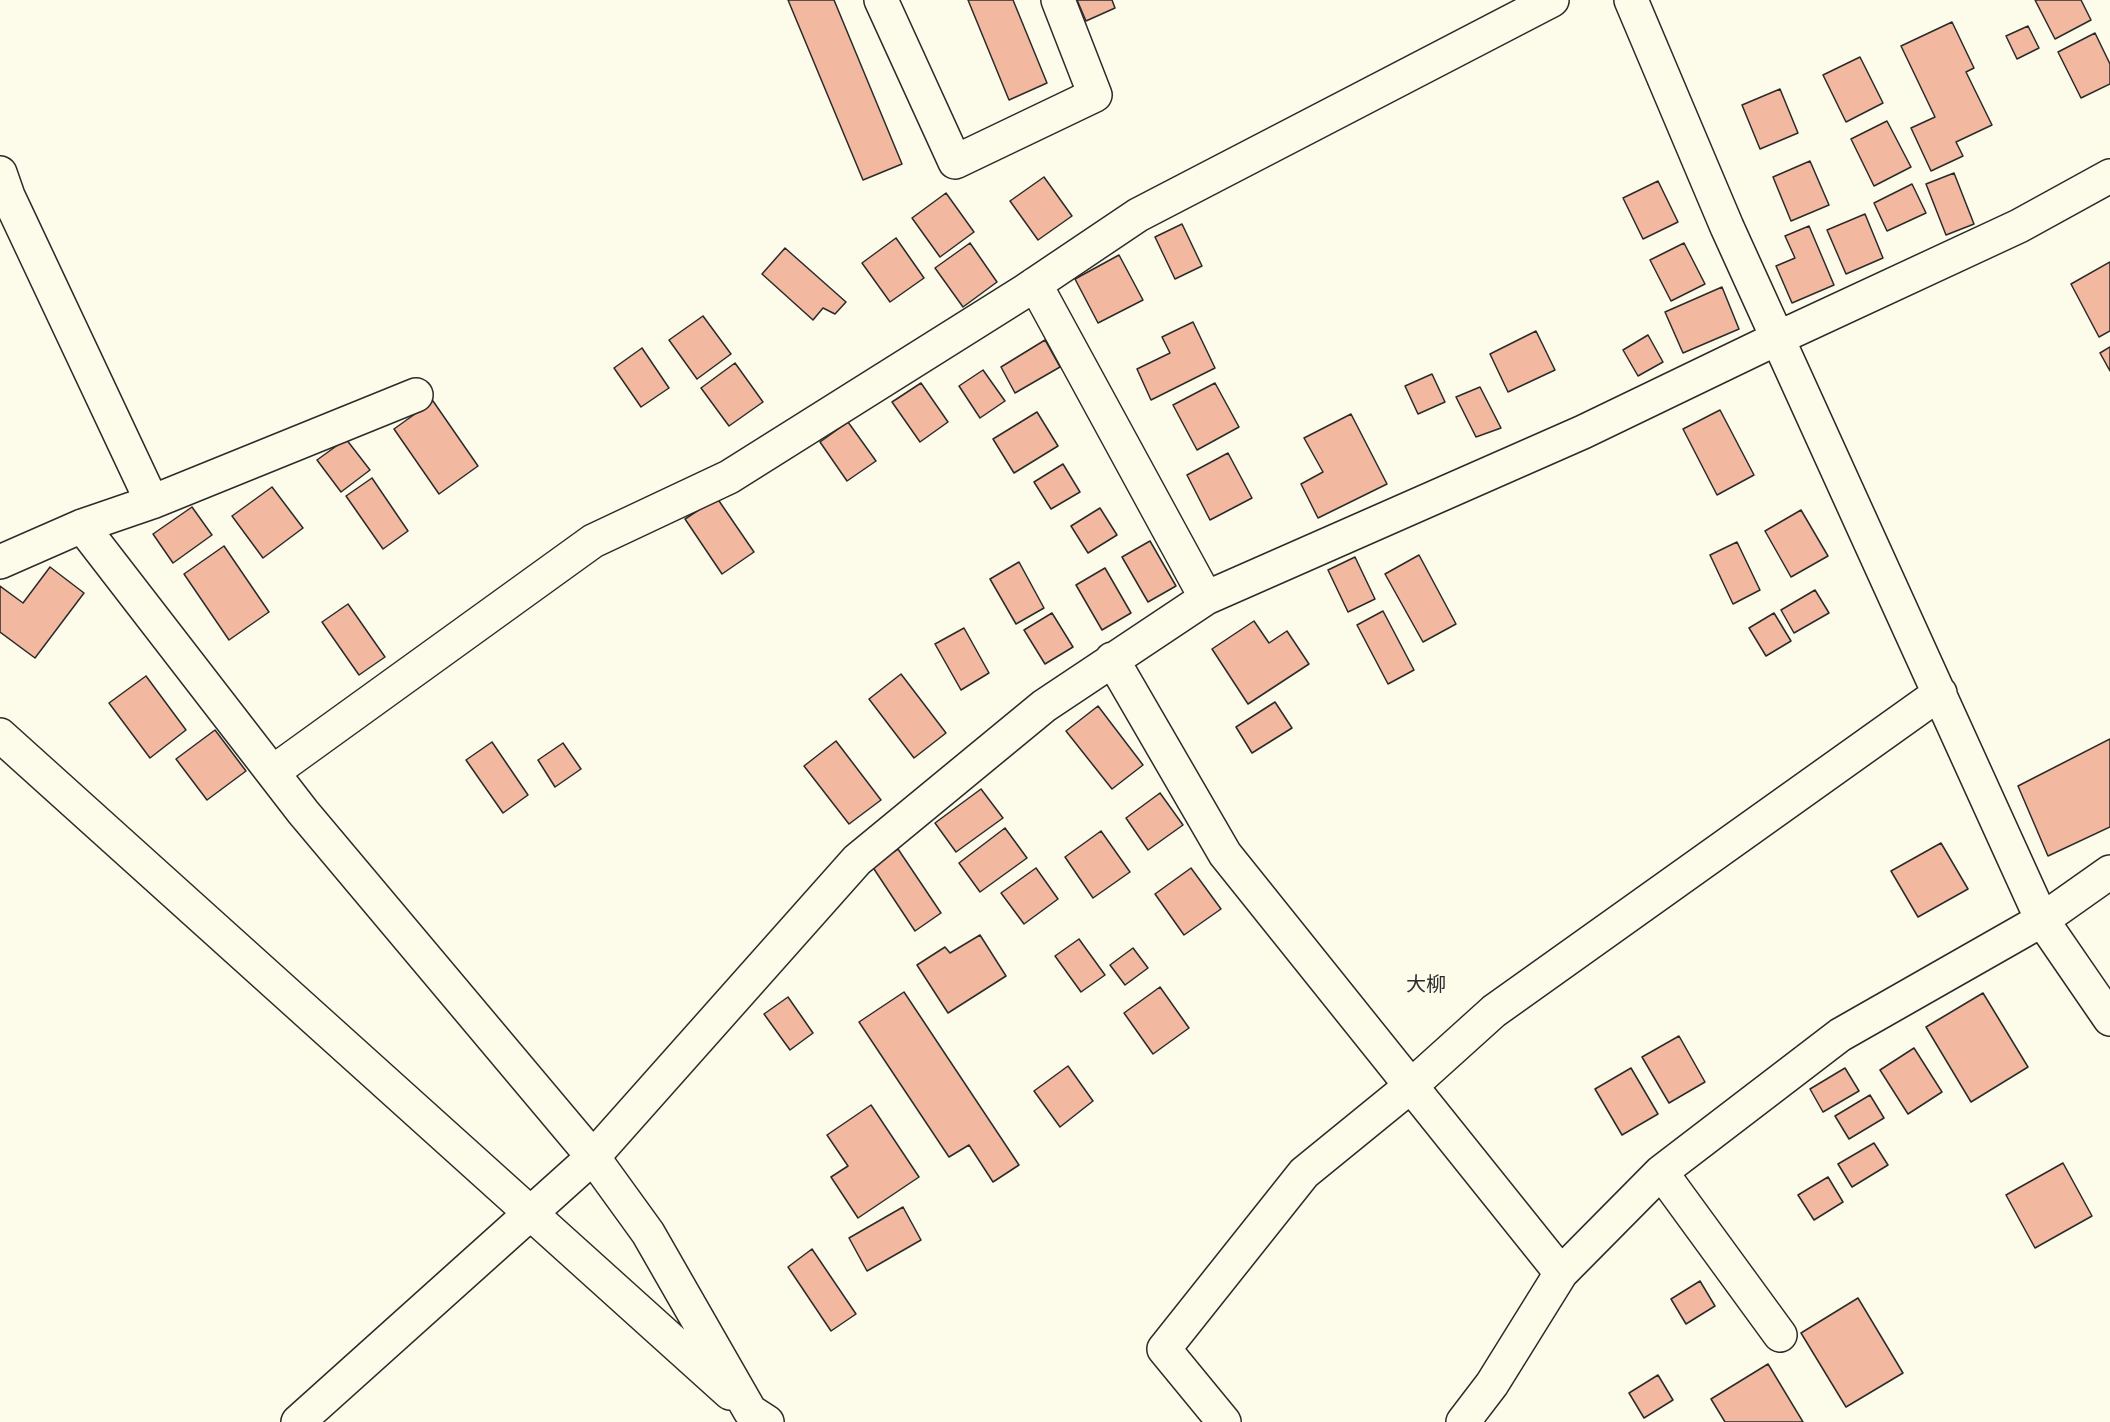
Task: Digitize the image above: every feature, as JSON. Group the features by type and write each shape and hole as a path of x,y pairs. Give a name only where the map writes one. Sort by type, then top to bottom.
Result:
{"street":[{"path":"881,0 955,162 1095,95 1058,0"},
{"path":"273,772 593,541 729,477 1035,284 1138,215 1552,0"},
{"path":"1631,0 1727,227 2042,920 2110,1019"},
{"path":"0,173 8,196 152,502"},
{"path":"298,1422 593,1157 857,860 1044,706 1112,659 1206,598 1583,432 2019,226 2110,176"},
{"path":"1035,284 1206,598"},
{"path":"0,562 82,526 152,502 416,395"},
{"path":"82,526 273,772 593,1157 648,1233 758,1416"},
{"path":"1112,659 1225,854 1561,1273"},
{"path":"1224,1422 1164,1349 1304,1173 1412,1085 1494,1011 1940,693"},
{"path":"0,735 758,1416"},
{"path":"1463,1422 1492,1384 1561,1273 1661,1172 1840,1035 2042,920 2110,872"},
{"path":"1661,1172 1780,1335"}],"building":[{"path":"788,0 834,0 902,164 863,180"},
{"path":"968,0 1013,0 1047,83 1009,100"},
{"path":"1077,0 1112,0 1115,8 1086,21"},
{"path":"2035,0 2081,0 2091,20 2055,39"},
{"path":"1952,22 1974,68 1966,72 1992,125 1956,142 1963,156 1931,171 1911,128 1935,117 1901,46"},
{"path":"2028,26 2039,48 2017,59 2006,36"},
{"path":"2095,33 2110,64 2110,84 2081,98 2058,52"},
{"path":"1860,57 1883,103 1846,122 1823,75"},
{"path":"1780,89 1798,133 1760,149 1742,105"},
{"path":"1887,121 1911,167 1874,186 1851,139"},
{"path":"1810,161 1829,205 1791,221 1773,177"},
{"path":"1954,173 1974,224 1946,235 1926,184"},
{"path":"1044,177 1072,216 1038,240 1010,201"},
{"path":"1658,181 1678,222 1643,239 1623,198"},
{"path":"1912,184 1926,213 1887,231 1874,203"},
{"path":"946,193 974,232 940,257 912,218"},
{"path":"1865,214 1883,258 1846,274 1827,230"},
{"path":"1182,224 1202,266 1175,279 1155,237"},
{"path":"1809,226 1834,285 1792,303 1776,266 1795,258 1785,236"},
{"path":"896,238 924,278 890,302 862,263"},
{"path":"970,243 997,282 963,307 935,268"},
{"path":"1684,243 1705,284 1671,301 1650,260"},
{"path":"785,248 846,302 835,314 823,308 813,320 762,274"},
{"path":"1119,255 1143,300 1098,323 1075,279"},
{"path":"2110,262 2110,331 2099,337 2071,284"},
{"path":"1722,287 1739,329 1683,353 1665,312"},
{"path":"703,316 731,354 697,379 669,340"},
{"path":"1193,322 1215,368 1151,400 1137,369 1170,353 1162,337"},
{"path":"1536,331 1555,370 1508,392 1490,354"},
{"path":"1648,335 1663,362 1638,376 1623,350"},
{"path":"1045,340 1060,367 1015,393 1001,367"},
{"path":"2110,347 2110,371 2100,353"},
{"path":"642,348 669,388 641,407 614,368"},
{"path":"735,363 763,402 729,426 701,388"},
{"path":"983,370 1005,401 980,418 959,386"},
{"path":"1432,374 1445,402 1418,414 1405,386"},
{"path":"921,383 948,422 920,442 892,402"},
{"path":"1215,383 1239,427 1197,450 1173,405"},
{"path":"1480,387 1501,428 1476,437 1456,397"},
{"path":"433,401 478,466 439,494 394,429"},
{"path":"1720,410 1754,475 1717,495 1683,429"},
{"path":"1037,412 1058,446 1014,473 993,439"},
{"path":"1351,414 1387,484 1318,518 1301,484 1323,472 1304,438"},
{"path":"848,422 876,461 847,481 820,442"},
{"path":"346,439 370,470 341,492 317,460"},
{"path":"1228,453 1252,498 1210,520 1187,475"},
{"path":"1063,464 1080,492 1051,509 1034,482"},
{"path":"372,478 408,531 383,549 346,496"},
{"path":"272,487 303,528 263,558 232,516"},
{"path":"717,498 754,552 722,574 685,519"},
{"path":"192,507 212,535 173,563 153,534"},
{"path":"1100,508 1117,535 1088,553 1071,526"},
{"path":"1801,510 1828,556 1791,577 1765,531"},
{"path":"1150,541 1176,586 1148,602 1122,557"},
{"path":"1737,542 1760,590 1733,604 1710,555"},
{"path":"224,546 269,612 229,640 184,574"},
{"path":"1419,555 1456,624 1423,642 1385,574"},
{"path":"1355,557 1375,599 1348,612 1328,570"},
{"path":"1019,562 1044,608 1016,624 990,579"},
{"path":"50,567 84,593 35,658 0,632 0,586 23,603"},
{"path":"1105,568 1131,613 1102,630 1076,585"},
{"path":"1815,590 1829,613 1794,633 1781,610"},
{"path":"348,604 385,657 359,675 322,622"},
{"path":"1383,611 1414,670 1388,684 1357,625"},
{"path":"1052,613 1073,647 1045,664 1024,630"},
{"path":"1774,613 1791,641 1766,656 1749,628"},
{"path":"1254,621 1269,643 1287,631 1309,664 1248,704 1212,649"},
{"path":"964,628 989,673 961,690 935,644"},
{"path":"901,674 946,733 914,758 869,699"},
{"path":"146,676 186,730 150,758 109,703"},
{"path":"1275,702 1292,728 1252,753 1236,727"},
{"path":"1098,706 1143,765 1112,789 1066,731"},
{"path":"215,730 246,771 207,800 176,759"},
{"path":"2110,739 2110,827 2048,856 2018,786"},
{"path":"836,741 881,800 849,824 804,766"},
{"path":"492,742 528,795 503,813 466,760"},
{"path":"563,743 581,769 555,787 538,760"},
{"path":"981,789 1003,818 956,852 935,823"},
{"path":"1160,793 1183,825 1148,850 1126,818"},
{"path":"1005,828 1027,858 980,892 959,863"},
{"path":"1101,831 1130,872 1093,898 1065,857"},
{"path":"1941,843 1968,889 1918,917 1891,871"},
{"path":"898,849 941,913 915,931 872,866"},
{"path":"1036,868 1058,899 1024,924 1001,893"},
{"path":"1191,868 1221,909 1184,935 1155,894"},
{"path":"980,935 1006,976 948,1013 917,965 945,947 950,953"},
{"path":"1079,939 1105,975 1081,992 1055,956"},
{"path":"1133,948 1148,968 1125,985 1110,965"},
{"path":"1160,987 1189,1028 1153,1054 1124,1013"},
{"path":"904,992 1019,1165 993,1182 969,1145 949,1157 859,1022"},
{"path":"1983,993 2028,1067 1971,1102 1926,1027"},
{"path":"788,997 813,1033 790,1050 764,1014"},
{"path":"1679,1036 1705,1082 1669,1103 1642,1057"},
{"path":"1914,1048 1942,1092 1908,1114 1880,1070"},
{"path":"1068,1066 1093,1101 1060,1127 1034,1091"},
{"path":"1631,1068 1658,1114 1622,1135 1595,1089"},
{"path":"1845,1068 1859,1091 1823,1112 1810,1089"},
{"path":"1870,1095 1884,1118 1849,1139 1835,1116"},
{"path":"871,1105 919,1177 858,1218 831,1177 848,1166 827,1135"},
{"path":"1874,1143 1888,1165 1852,1187 1838,1164"},
{"path":"2063,1163 2092,1216 2035,1248 2006,1195"},
{"path":"1828,1177 1843,1202 1814,1220 1798,1195"},
{"path":"903,1207 921,1240 867,1271 849,1238"},
{"path":"812,1249 856,1314 831,1331 788,1267"},
{"path":"1700,1281 1715,1306 1686,1324 1671,1299"},
{"path":"1858,1298 1903,1373 1846,1407 1801,1333"},
{"path":"1768,1364 1803,1422 1725,1422 1711,1399"},
{"path":"1658,1375 1673,1400 1644,1418 1629,1393"}],"district":[{"name":"大柳","path":"1426,986"}]}
